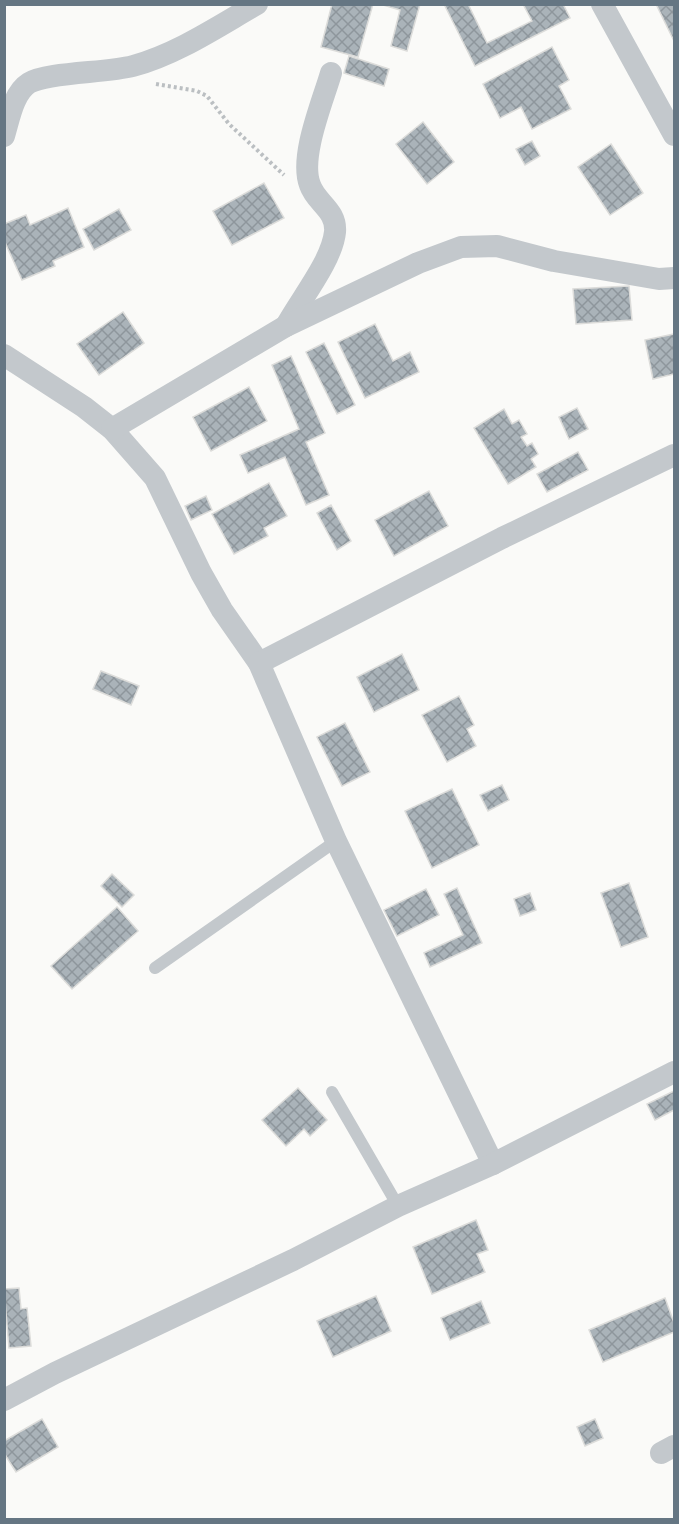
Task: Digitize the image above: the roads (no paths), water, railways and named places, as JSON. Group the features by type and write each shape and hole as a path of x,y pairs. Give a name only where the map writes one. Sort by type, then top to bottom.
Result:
{"street":[{"path":"4,136 15,100 27,84 48,77 109,72 155,58 257,4"},
{"path":"602,4 675,135"},
{"path":"286,326 326,257 335,231 328,208 309,184 306,164 331,73"},
{"path":"112,429 286,326 418,262 461,247 497,246 554,261 659,279 675,278"},
{"path":"4,355 84,406 112,429 155,478 201,573 222,610 259,663 336,841 493,1164"},
{"path":"259,663 502,538 675,455"},
{"path":"4,1400 55,1373 293,1260 398,1206 493,1164 675,1072"}],"lane":[{"path":"155,968 336,841"},
{"path":"332,1092 398,1206"}]}
